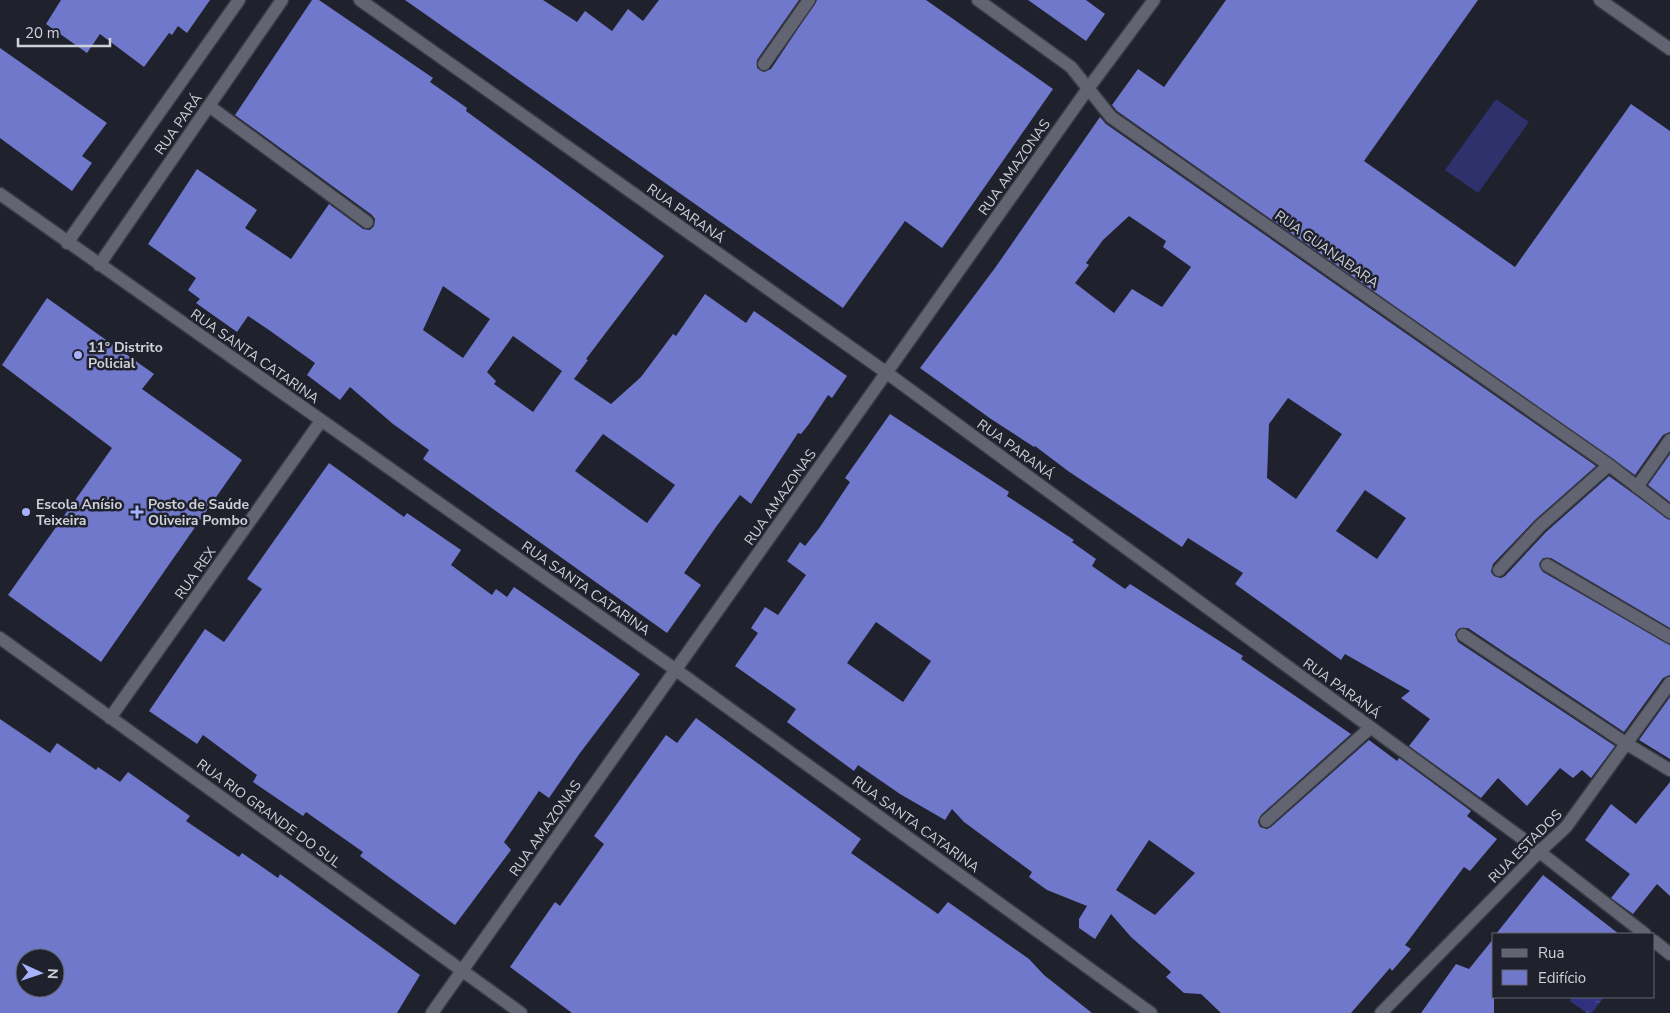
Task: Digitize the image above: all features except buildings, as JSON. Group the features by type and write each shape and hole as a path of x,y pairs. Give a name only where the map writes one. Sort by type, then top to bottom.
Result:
{"street":[{"name":"RUA PARÁ","path":"66,243 239,0"},
{"name":"RUA PARÁ","path":"99,264 282,0"},
{"name":"RUA PARANÁ","path":"360,0 887,373 1539,852 1644,933"},
{"path":"764,64 809,0"},
{"name":"RUA GUANABARA","path":"978,0 1071,67 1087,90 1111,117 1609,464 1670,512"},
{"name":"RUA AMAZONAS","path":"432,1013 1087,90 1154,0"},
{"path":"1600,0 1670,49"},
{"path":"209,106 367,222"},
{"name":"RUA SANTA CATARINA","path":"0,194 66,243 99,264 676,670 1151,1013"},
{"name":"RUA REX","path":"110,718 321,421"},
{"path":"1637,487 1670,440"},
{"path":"1499,570 1540,526 1609,464"},
{"path":"1547,565 1670,638"},
{"path":"1463,635 1670,770"},
{"name":"RUA RIO GRANDE DO SUL","path":"0,638 521,1013"},
{"name":"RUA ESTADOS","path":"1381,1013 1539,852 1566,828 1670,683"},
{"path":"1266,821 1370,728"},
{"path":"1655,942 1670,954"}],"shaded area":[{"path":"1496,99 1529,122 1478,193 1445,170"}],"water":[{"path":"1572,998 1603,998 1592,1013 1587,1013 1570,1001"}],"place":[{"name":"11° Distrito Policial","path":"78,355"},
{"name":"Escola Anísio Teixeira","path":"26,512"},
{"name":"Posto de Saúde Oliveira Pombo","path":"137,512"}]}
